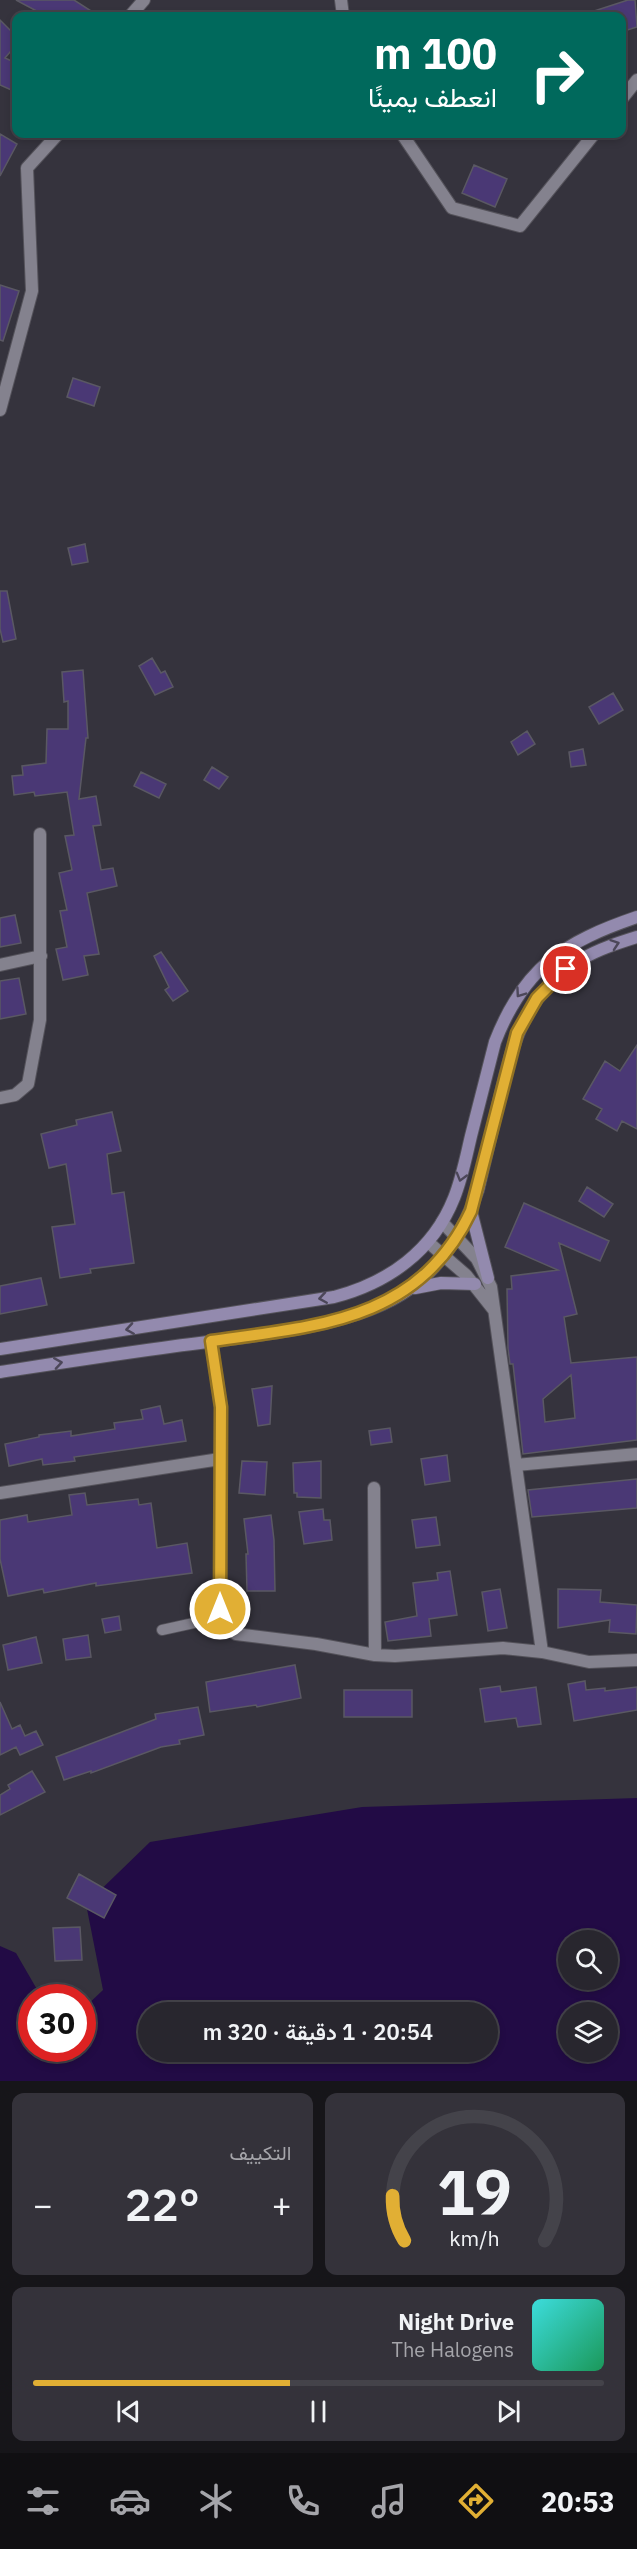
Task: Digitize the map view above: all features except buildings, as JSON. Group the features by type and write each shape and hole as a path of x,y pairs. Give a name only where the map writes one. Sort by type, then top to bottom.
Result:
{"main road":[{"path":"0,1349 354,1292 390,1275 407,1263 428,1242 442,1222 460,1181 495,1042 513,1004 538,970 572,944 590,934 637,917"},
{"path":"0,1372 211,1341 343,1318 376,1308 408,1290 444,1256 458,1237 471,1211 510,1052 526,1015 550,983 566,969 601,949 637,937"},
{"path":"471,1211 488,1278"},
{"path":"408,1290 441,1283 475,1284"}],"street":[{"path":"134,12 144,0"},
{"path":"626,94 637,80"},
{"path":"0,410 32,291 27,168 54,138"},
{"path":"405,138 452,208 520,226 591,138"},
{"path":"0,1098 15,1095 28,1084 40,1020 40,834"},
{"path":"0,964 41,956"},
{"path":"442,1222 477,1259 488,1278 496,1313 542,1652"},
{"path":"428,1242 475,1284 496,1313"},
{"path":"211,1341 221,1407 221,1617 230,1630 243,1636 283,1639 375,1655 395,1656 504,1648 542,1652 589,1662 637,1660"},
{"path":"516,1465 637,1454"},
{"path":"0,1493 220,1459"},
{"path":"374,1488 375,1655"}],"lane":[{"path":"162,1630 221,1617"}],"shaded area":[{"path":"637,1798 637,2081 0,2081 0,1946 16,1953 34,1984 18,1984 18,2062 96,2062 96,1997 103,1990 86,1904 150,1842 362,1807"}],"route":[{"path":"220,1609 221,1407 216,1361 211,1341 343,1318 376,1308 408,1290 436,1266 462,1231 471,1211 510,1052 517,1033 537,998 566,969"}]}
